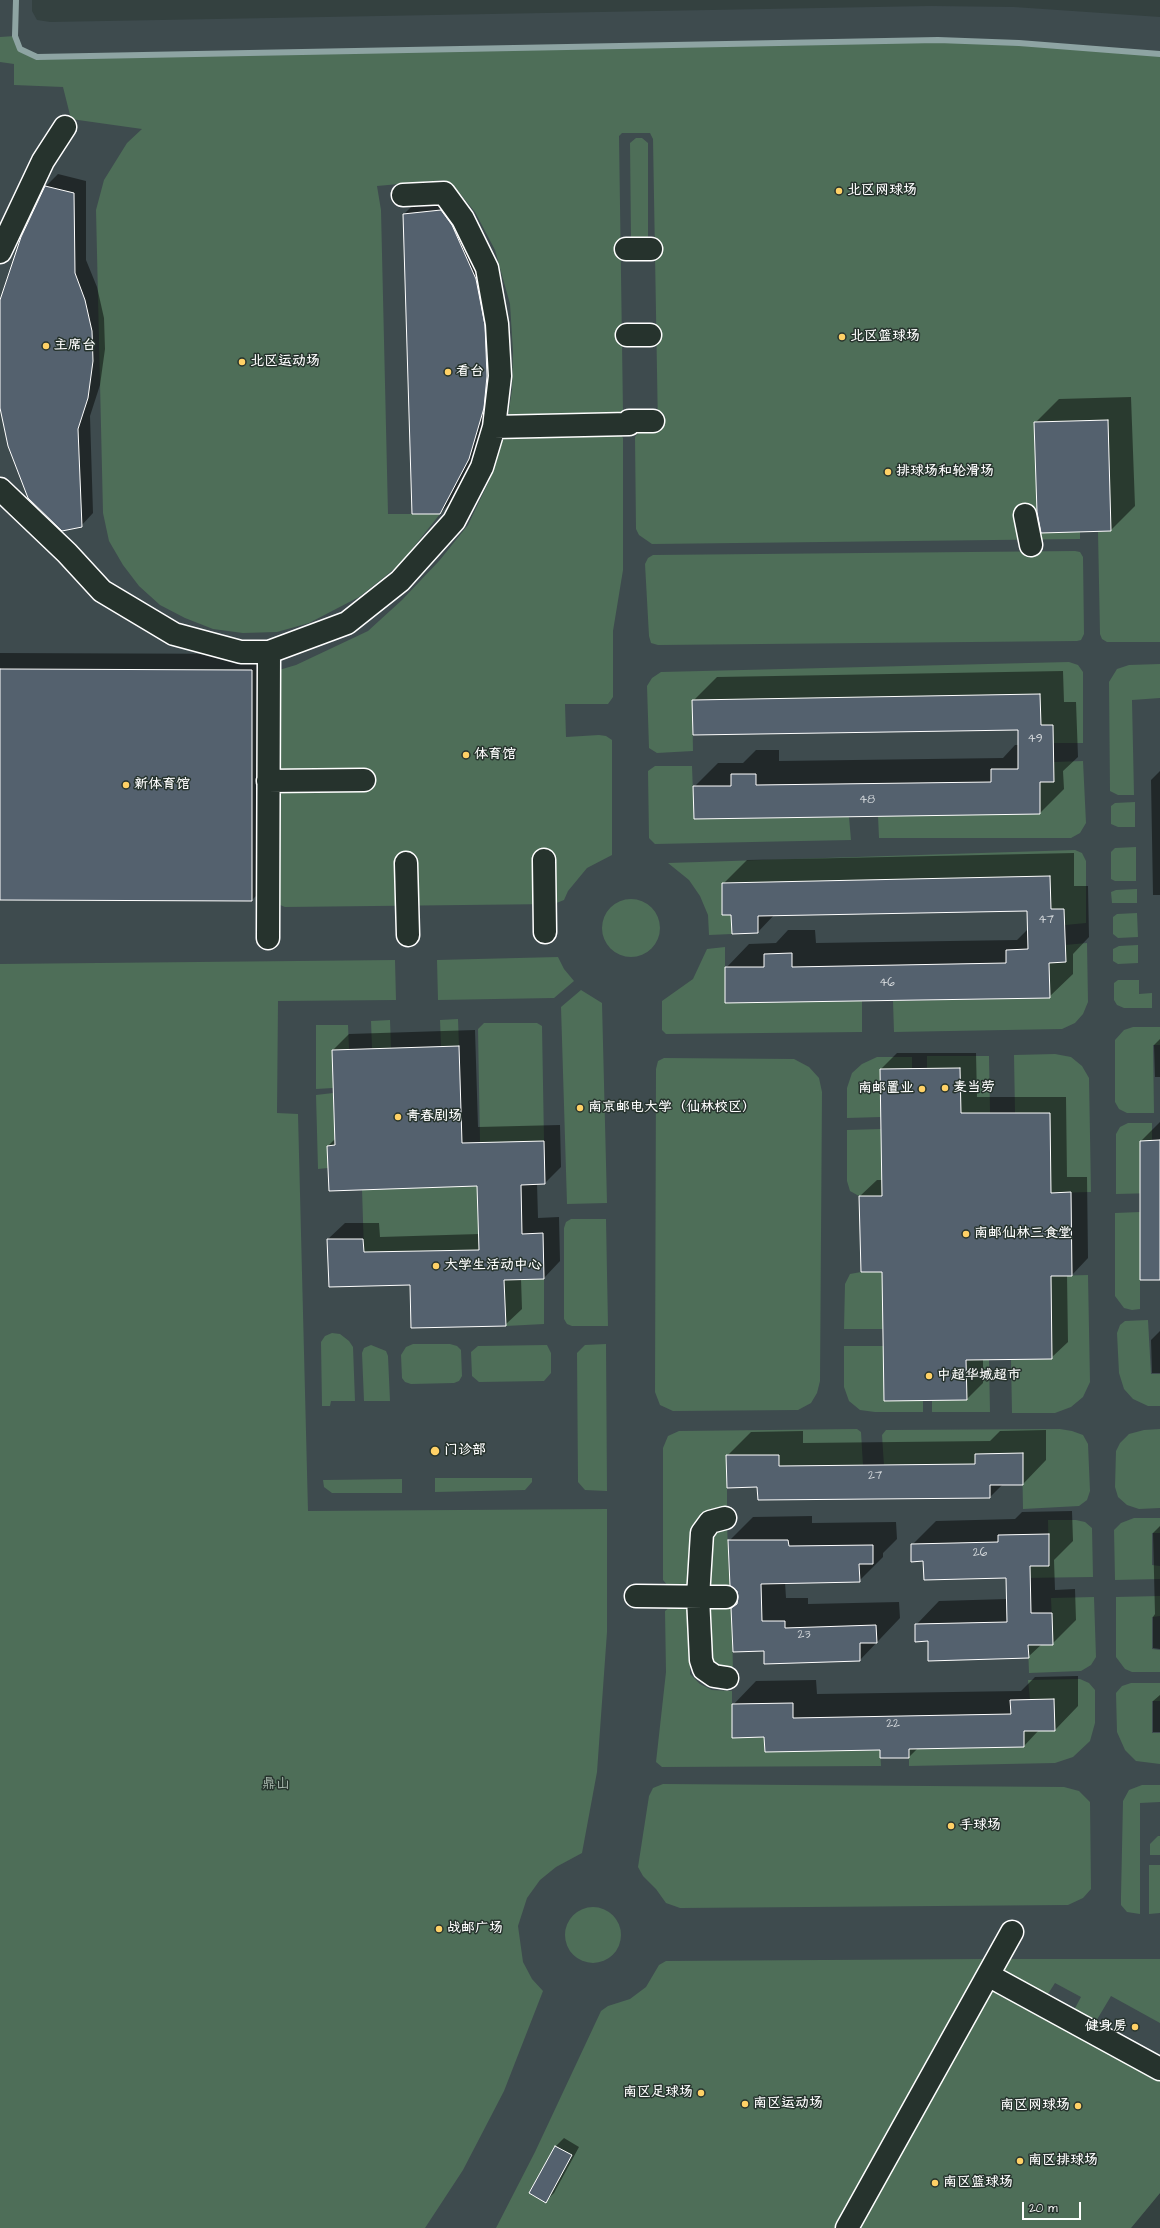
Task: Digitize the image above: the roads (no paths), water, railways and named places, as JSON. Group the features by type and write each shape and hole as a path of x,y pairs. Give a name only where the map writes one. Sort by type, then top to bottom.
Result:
{"street":[{"path":"0,252 44,161 65,127"},
{"path":"0,489 67,553 102,591 174,634 241,652 269,652 347,623 400,581 454,521 482,467 494,427 499,369 497,324 486,268 463,219 444,193 403,195"},
{"path":"626,249 651,249"},
{"path":"627,336 650,335"},
{"path":"494,427 653,421"},
{"path":"1025,515 1031,545"},
{"path":"268,938 269,652"},
{"path":"268,781 364,780"},
{"path":"544,860 545,932"},
{"path":"406,863 408,935"},
{"path":"725,1518 710,1522 702,1533 698,1596 701,1660 704,1669 714,1676 727,1678"},
{"path":"636,1596 726,1597"},
{"path":"847,2228 1012,1932"},
{"path":"988,1975 1160,2069"}],"waterway":[{"path":"16,0 15,36 20,49 37,57 938,40 1019,43 1160,54"}],"place":[{"name":"北区网球场","path":"839,191"},
{"name":"北区篮球场","path":"842,337"},
{"name":"主席台","path":"46,346"},
{"name":"北区运动场","path":"242,362"},
{"name":"看台","path":"448,372"},
{"name":"排球场和轮滑场","path":"888,472"},
{"name":"体育馆","path":"466,755"},
{"name":"新体育馆","path":"126,785"},
{"name":"麦当劳","path":"945,1088"},
{"name":"南邮置业","path":"922,1089"},
{"name":"南京邮电大学（仙林校区）","path":"580,1108"},
{"name":"青春剧场","path":"398,1117"},
{"name":"南邮仙林三食堂","path":"966,1234"},
{"name":"大学生活动中心","path":"436,1266"},
{"name":"中超华城超市","path":"929,1376"},
{"name":"门诊部","path":"435,1451"},
{"name":"手球场","path":"951,1826"},
{"name":"战邮广场","path":"439,1929"},
{"name":"健身房","path":"1135,2027"},
{"name":"南区足球场","path":"701,2093"},
{"name":"南区运动场","path":"745,2104"},
{"name":"南区网球场","path":"1078,2106"},
{"name":"南区排球场","path":"1020,2161"},
{"name":"南区篮球场","path":"935,2183"}],"park label":[{"name":"鼎山","path":"276,1785"}]}
